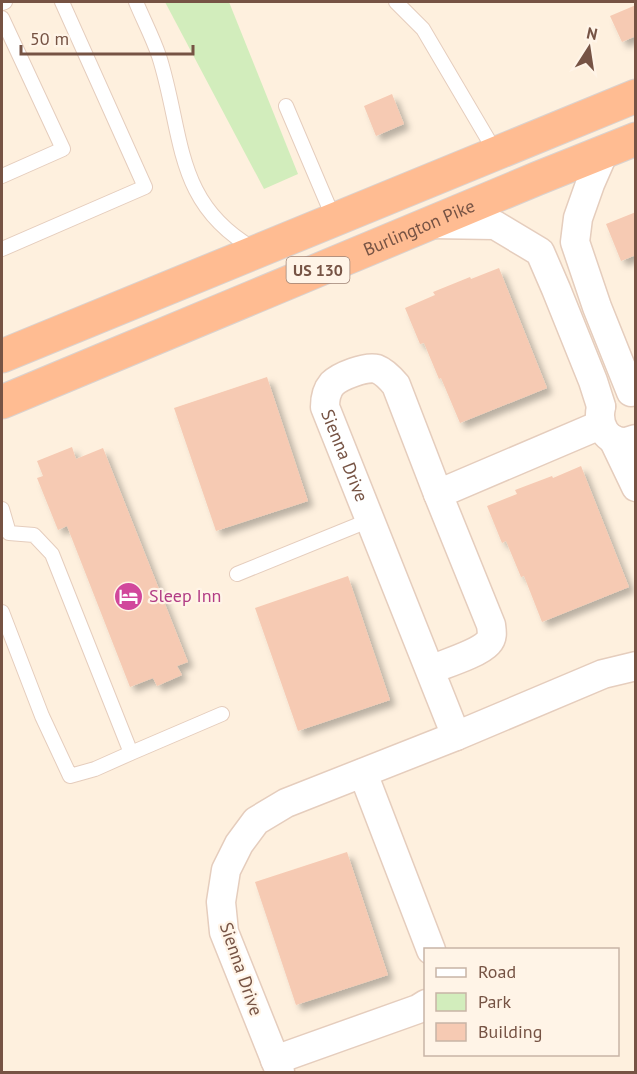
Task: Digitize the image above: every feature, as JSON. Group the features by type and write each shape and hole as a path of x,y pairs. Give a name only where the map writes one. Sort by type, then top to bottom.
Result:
{"highway":[{"name":"US 130","path":"2,356 636,96"},
{"name":"Burlington Pike","path":"2,402 636,139"}],"street":[{"path":"604,152 578,218 575,242 597,307 633,393 620,392 609,396 613,427"},
{"path":"428,224 495,225 540,252 636,488"},
{"name":"Sienna Drive","path":"430,670 488,644 492,636 491,625 396,385 377,369 363,370 346,375 333,383 326,394 325,407 456,736"},
{"path":"438,494 613,427"},
{"name":"Sienna Drive","path":"603,674 636,646"},
{"name":"Sienna Drive","path":"424,1005 277,1066 224,932 221,902 226,870 239,844 256,820 286,803 456,736 603,674 636,666"},
{"path":"363,773 430,948"}],"lane":[{"path":"2,249 145,187 62,2"},
{"path":"135,2 159,56 185,164 196,191 222,226 258,251"},
{"path":"396,2 423,29 496,153"},
{"path":"2,18 63,149 2,176"},
{"path":"286,106 334,219"},
{"path":"2,509 5,535 34,535 52,554 131,753"},
{"path":"237,574 370,520"},
{"path":"2,612 42,716 70,776 95,769 222,714"}],"green space":[{"path":"165,2 229,2 298,174 264,189"}],"building":[{"path":"636,5 636,36 622,42 610,16"},
{"path":"392,94 404,124 376,136 364,106"},
{"path":"636,212 636,255 621,261 606,224"},
{"path":"499,268 547,388 460,423 441,378 439,379 424,343 420,344 405,308 435,295 433,292"},
{"path":"267,377 308,501 216,531 174,408"},
{"name":"Sleep Inn","path":"72,447 76,459 103,448 188,662 177,666 182,675 157,686 153,678 130,687 67,526 58,530 37,478 43,476 37,461"},
{"path":"581,466 629,587 542,622 524,576 521,577 506,541 502,543 487,506 517,494 515,490"},
{"path":"348,576 390,700 298,731 255,608"},
{"path":"347,852 388,975 296,1005 255,882"}],"place":[{"name":"Sleep Inn","path":"128,596"}]}
